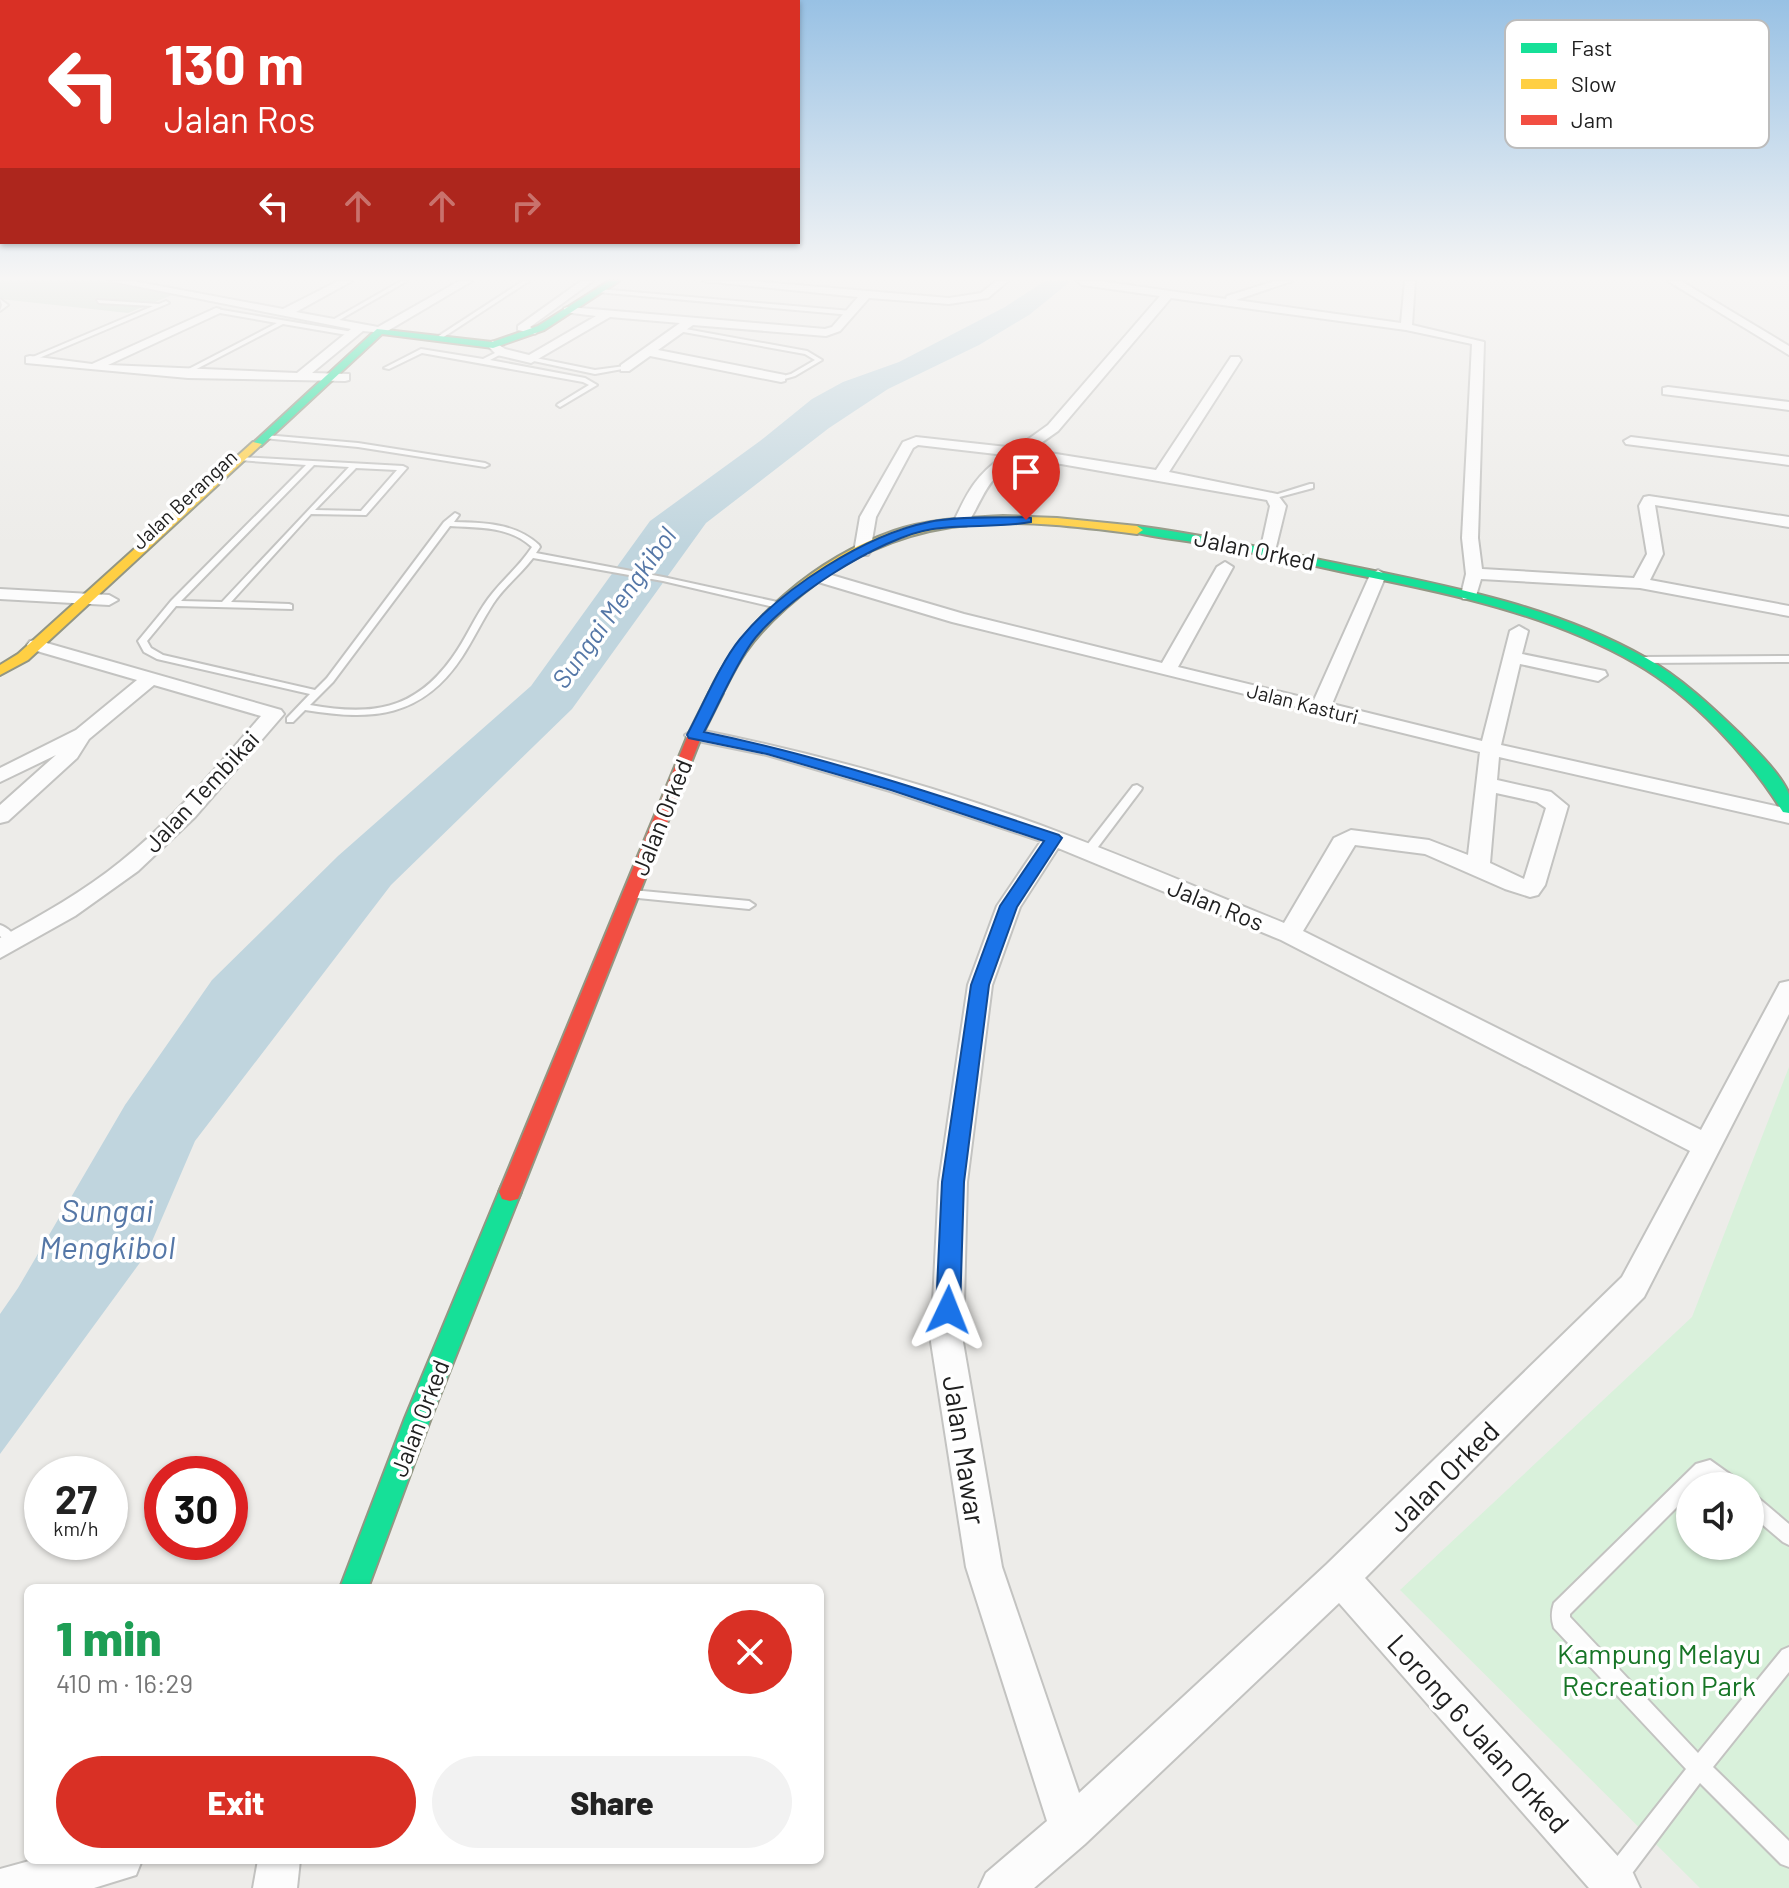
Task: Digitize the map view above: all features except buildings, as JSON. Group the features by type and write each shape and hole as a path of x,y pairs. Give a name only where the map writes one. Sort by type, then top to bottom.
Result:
{"street":[{"path":"93,369 181,375 337,377"},
{"path":"299,378 310,369"},
{"name":"Jalan Berangan","path":"0,688 56,648 109,600 272,437 346,369"},
{"path":"736,369 781,378"},
{"path":"961,523 977,488 989,473 1053,428 1104,369"},
{"path":"1160,475 1229,369"},
{"path":"1469,595 1474,574 1470,538 1477,369"},
{"path":"1668,391 1789,406"},
{"path":"862,552 868,517 908,445 923,440 1160,475 1272,497 1278,506 1268,552"},
{"path":"1631,441 1789,461"},
{"name":"Jalan Berangan","path":"0,671 36,645 249,460"},
{"path":"1640,583 1655,554 1647,506 1649,500 1789,522"},
{"name":"Jalan Orked","path":"356,1584 418,1418 695,735 745,642 782,606 862,552 904,532 961,523 1026,520 1087,522 1157,529 1469,595 1578,632 1640,660 1726,724 1778,785 1789,808"},
{"path":"1167,670 1225,567"},
{"path":"1474,574 1640,583 1789,611"},
{"path":"1321,707 1378,575"},
{"name":"Jalan Kasturi","path":"821,577 958,618 1167,670 1490,749 1789,816"},
{"path":"0,594 109,600"},
{"path":"1478,867 1490,749 1519,631"},
{"name":"Jalan Tembikai","path":"4,940 82,900 130,867 180,820 274,714 56,648 36,645"},
{"path":"1512,657 1598,675"},
{"path":"0,776 83,734 153,677"},
{"path":"0,816 70,754 83,734"},
{"name":"Jalan Ros","path":"695,735 770,750 897,786 1054,838 1289,934 1708,1147"},
{"path":"1289,934 1342,843 1351,837 1429,847 1530,889 1534,885 1557,806 1544,797 1486,784"},
{"name":"Jalan Mawar","path":"1054,838 1009,906 980,985 953,1182 947,1342 984,1567 1070,1829"},
{"name":"Jalan Orked","path":"1001,1888 1070,1829 1340,1577 1633,1287 1789,990"},
{"name":"Lorong 6 Jalan Orked","path":"1340,1577 1615,1885"},
{"path":"6,1888 105,1864"},
{"path":"275,1888 278,1864"}],"lane":[{"path":"181,375 192,369"},
{"path":"548,369 594,385 560,405"},
{"path":"581,369 595,372 617,369"},
{"path":"781,378 803,369"},
{"path":"272,437 358,445 485,465"},
{"path":"249,460 403,468 363,513 309,512"},
{"path":"312,463 174,603 142,641 147,650 160,657 317,693"},
{"path":"224,605 354,466"},
{"path":"1272,497 1310,486"},
{"path":"290,720 330,680 455,515"},
{"path":"304,707 364,715 410,704 430,690 456,660 493,597 536,547 527,537 492,526 447,524"},
{"path":"531,555 663,579 782,606"},
{"path":"174,603 289,607"},
{"path":"1640,660 1789,659"},
{"path":"1088,852 1137,788"},
{"path":"629,894 749,905"},
{"path":"1676,1496 1561,1610 1561,1621 1699,1768 1789,1856"},
{"path":"1764,1514 1789,1536"},
{"path":"1615,1885 1699,1768 1789,1657"}],"green space":[{"name":"Kampung Melayu Recreation Park","path":"1789,1067 1789,1888 1700,1888 1400,1590 1692,1317"}],"water":[{"name":"Sungai Mengkibol","path":"879,369 929,369 888,389 829,428 706,523 572,709 391,885 195,1141 147,1253 0,1454 0,1314 125,1105 212,980 338,856 531,686 650,521 812,399 843,382"}],"traffic: fast":[{"path":"257,444 339,369"},
{"path":"1137,530 1235,546 1451,592 1529,613 1604,642 1649,666 1723,726 1766,772 1789,808"},
{"path":"356,1584 418,1418 510,1192"}],"traffic: slow":[{"path":"0,671 23,657 257,444"},
{"path":"716,693 742,647 782,604 851,555 900,533 950,523 1003,520 1137,530"}],"traffic: jam":[{"path":"510,1192 695,735 716,693"}],"route":[{"path":"948,1310 953,1182 980,985 1009,906 1054,838 897,786 770,750 695,735 745,642 782,606 821,577 873,545 904,532 933,525 1026,520"}]}
